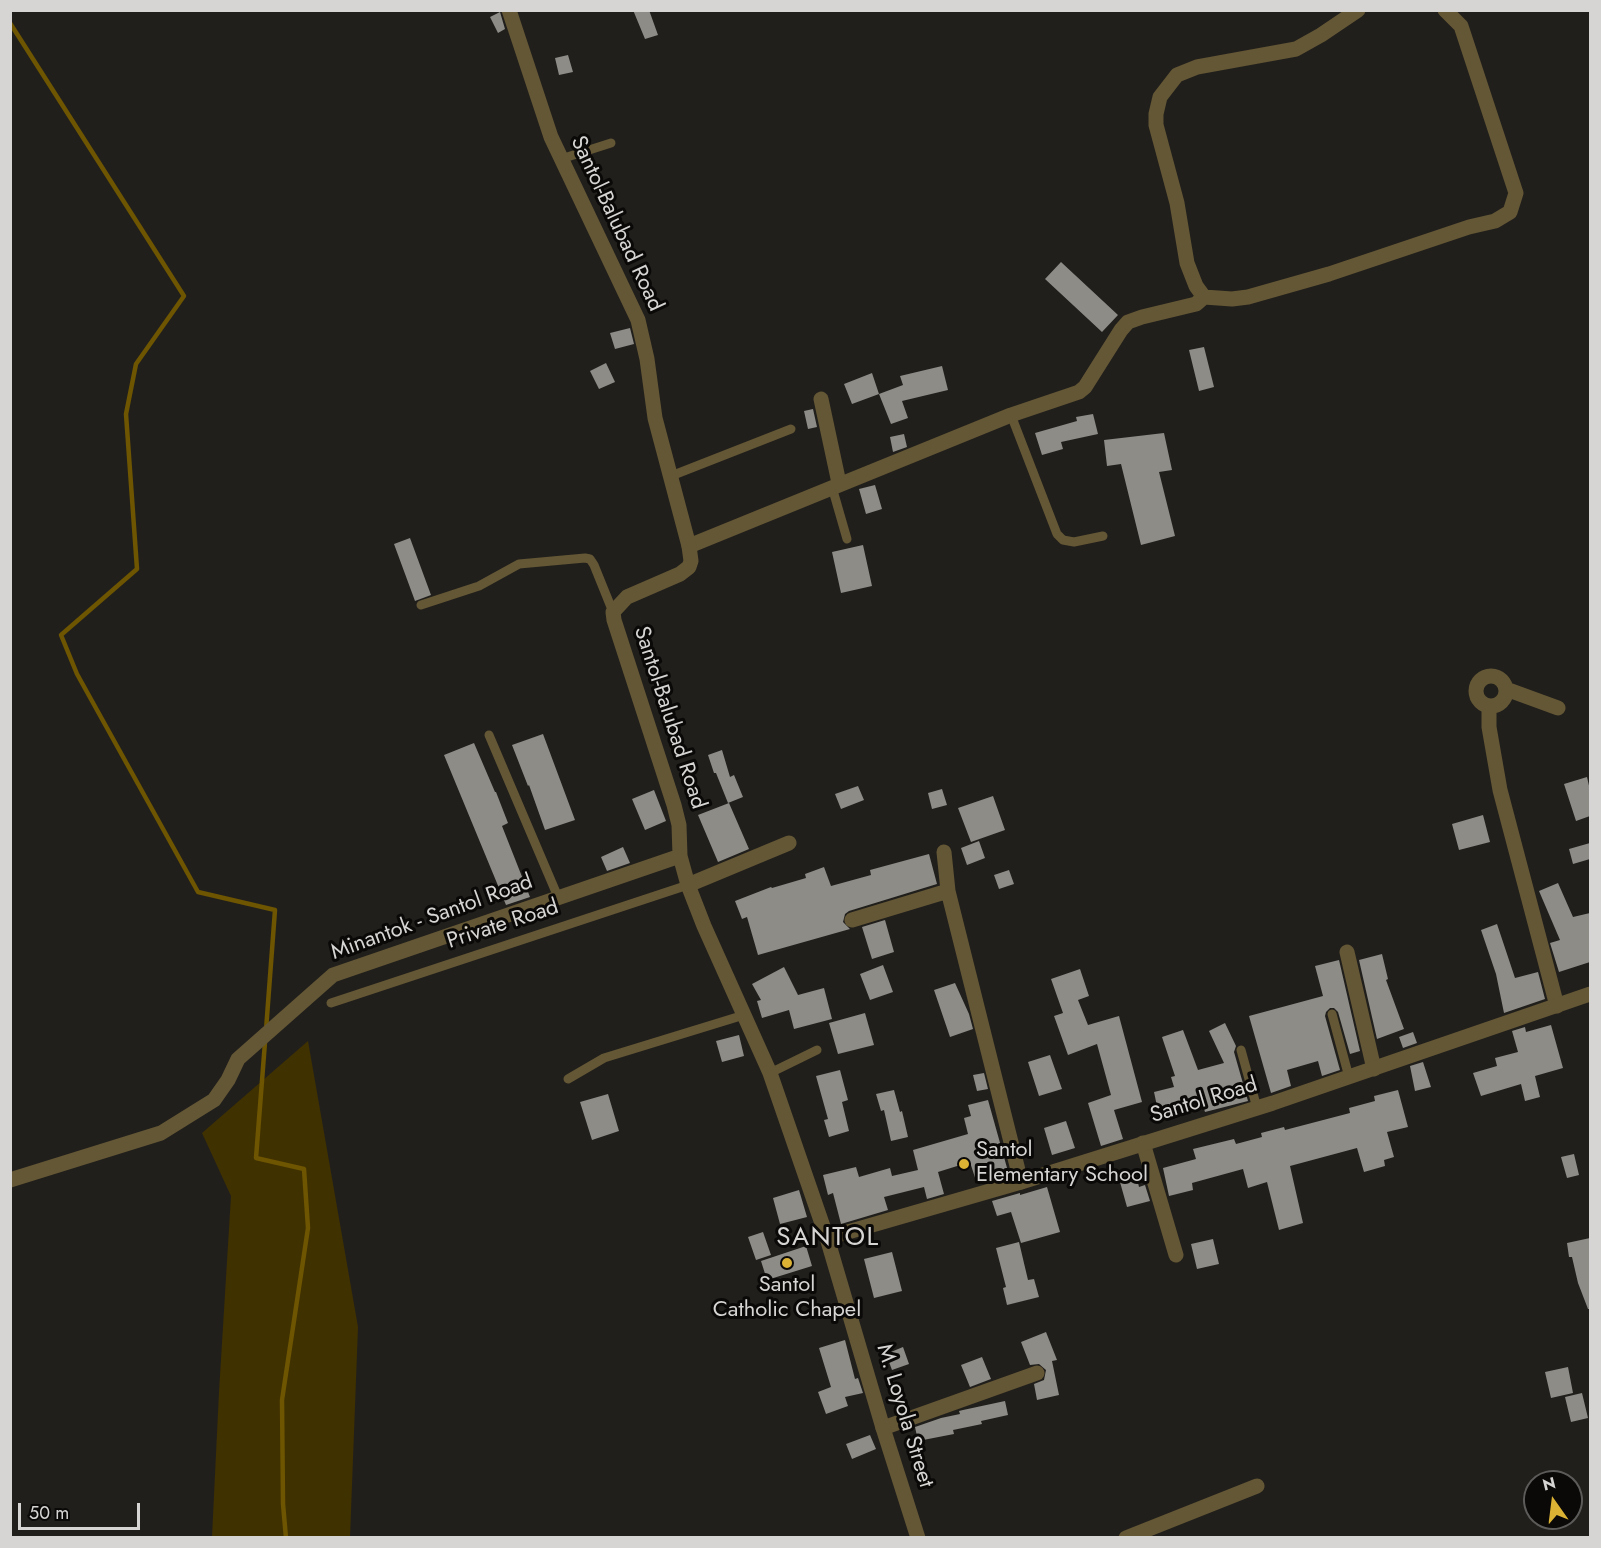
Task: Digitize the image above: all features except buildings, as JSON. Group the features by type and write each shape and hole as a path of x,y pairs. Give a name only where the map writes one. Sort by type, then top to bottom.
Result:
{"street":[{"name":"Santol-Balubad Road","path":"509,10 544,117 561,159 638,320 647,359 655,418 689,546 691,561 689,567 680,574 627,597 613,612 614,620 674,805 679,825 680,856 688,885 770,1073 827,1238"},
{"path":"1203,297 1187,263 1177,203 1156,125 1160,97 1178,75 1197,67 1296,49 1358,10"},
{"path":"1203,297 1225,299 1248,297 1329,274 1469,227 1495,221 1510,212 1516,193 1461,26 1445,10"},
{"path":"689,546 836,485 1011,416 1079,392 1085,387 1128,322 1196,304 1203,297"},
{"path":"821,399 836,485"},
{"path":"1492,676 1503,683 1506,689 1502,701 1489,706 1478,699 1476,693 1480,681 1492,676"},
{"path":"1506,689 1558,708"},
{"path":"1489,706 1489,727 1500,790 1557,1006"},
{"path":"688,885 789,843"},
{"path":"944,852 948,891 1021,1182"},
{"name":"Minantok - Santol Road","path":"10,1180 161,1133 214,1100 228,1080 238,1059 333,975 680,856"},
{"path":"852,920 948,891"},
{"path":"1347,952 1374,1069"},
{"name":"Santol Road","path":"827,1238 1021,1182 1257,1108 1590,994"},
{"path":"1143,1143 1176,1255"},
{"name":"M. Loyola Street","path":"827,1238 918,1538"},
{"path":"883,1428 1037,1373"},
{"path":"1126,1538 1257,1486"}],"lane":[{"path":"561,159 611,143"},
{"path":"1011,416 1057,534 1063,540 1074,542 1103,536"},
{"path":"671,476 791,429"},
{"path":"836,485 847,539"},
{"path":"421,605 479,586 519,564 585,558 590,559 594,565 613,612"},
{"path":"489,735 558,897"},
{"name":"Private Road","path":"331,1003 688,885"},
{"path":"1332,1014 1349,1077"},
{"path":"568,1079 604,1058 744,1015"},
{"path":"770,1073 817,1050"},
{"path":"1241,1050 1257,1108"}],"shaded area":[{"path":"308,1041 358,1327 350,1537 212,1537 231,1196 202,1133"}],"waterway":[{"path":"10,23 184,296 136,364 126,414 137,569 61,635 77,674 198,892 275,910 266,1030"},
{"path":"265,1042 256,1158 304,1169 308,1228 282,1400 283,1504 286,1538"}],"place":[{"name":"Santol Elementary School","path":"964,1164"},
{"name":"Santol Catholic Chapel","path":"787,1263"}],"district":[{"name":"SANTOL","path":"828,1239"}]}
